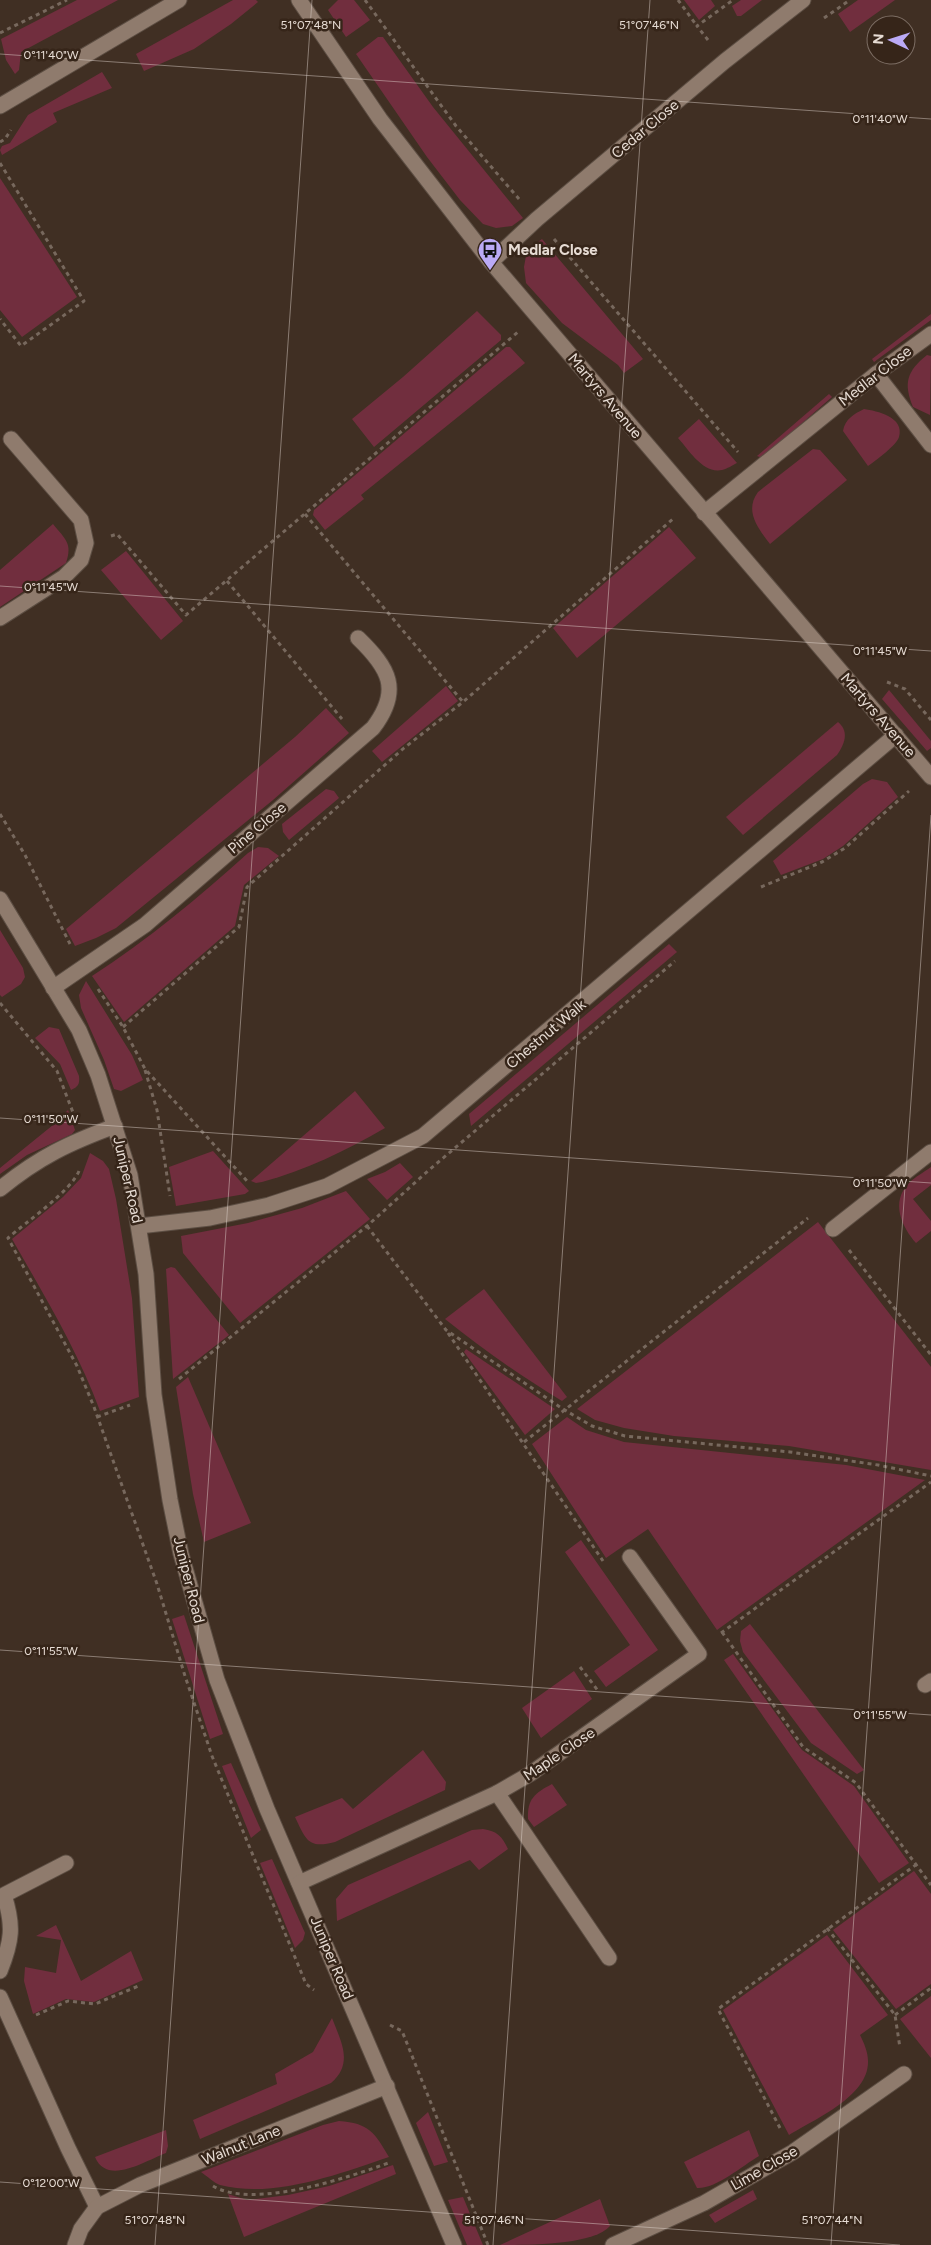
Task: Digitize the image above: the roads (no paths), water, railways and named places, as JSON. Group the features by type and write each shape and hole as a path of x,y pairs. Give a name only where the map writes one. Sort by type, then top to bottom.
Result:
{"street":[{"path":"0,106 179,0"},
{"name":"Martyrs Avenue","path":"299,0 380,119 491,262 929,775"},
{"name":"Cedar Close","path":"491,262 537,219 725,61 803,0"},
{"name":"Medlar Close","path":"704,513 876,374 931,334"},
{"path":"876,374 931,445"},
{"path":"0,618 64,577 81,560 86,543 81,520 11,439"},
{"name":"Pine Close","path":"53,988 145,925 360,740 385,714 389,698 389,682 383,667 372,651 358,638"},
{"name":"Chestnut Walk","path":"139,1226 210,1218 269,1205 327,1186 423,1136 475,1094 896,735"},
{"name":"Juniper Road","path":"0,898 79,1030 98,1075 130,1175 146,1274 154,1395 170,1500 181,1554 204,1636 237,1734 454,2245"},
{"path":"0,1189 27,1166 47,1155 82,1138 115,1126"},
{"path":"833,1229 931,1152"},
{"name":"Maple Close","path":"299,1883 497,1793 563,1752 699,1654 630,1556"},
{"path":"497,1793 609,1958"},
{"path":"0,1971 10,1937 11,1917 4,1895 66,1863"},
{"path":"0,1997 68,2148 97,2207"},
{"name":"Lime Close","path":"613,2245 704,2203 793,2152 904,2074"},
{"name":"Walnut Lane","path":"75,2245 81,2229 97,2207 140,2185 387,2086"}],"place":[{"name":"Medlar Close","path":"490,271"}]}
